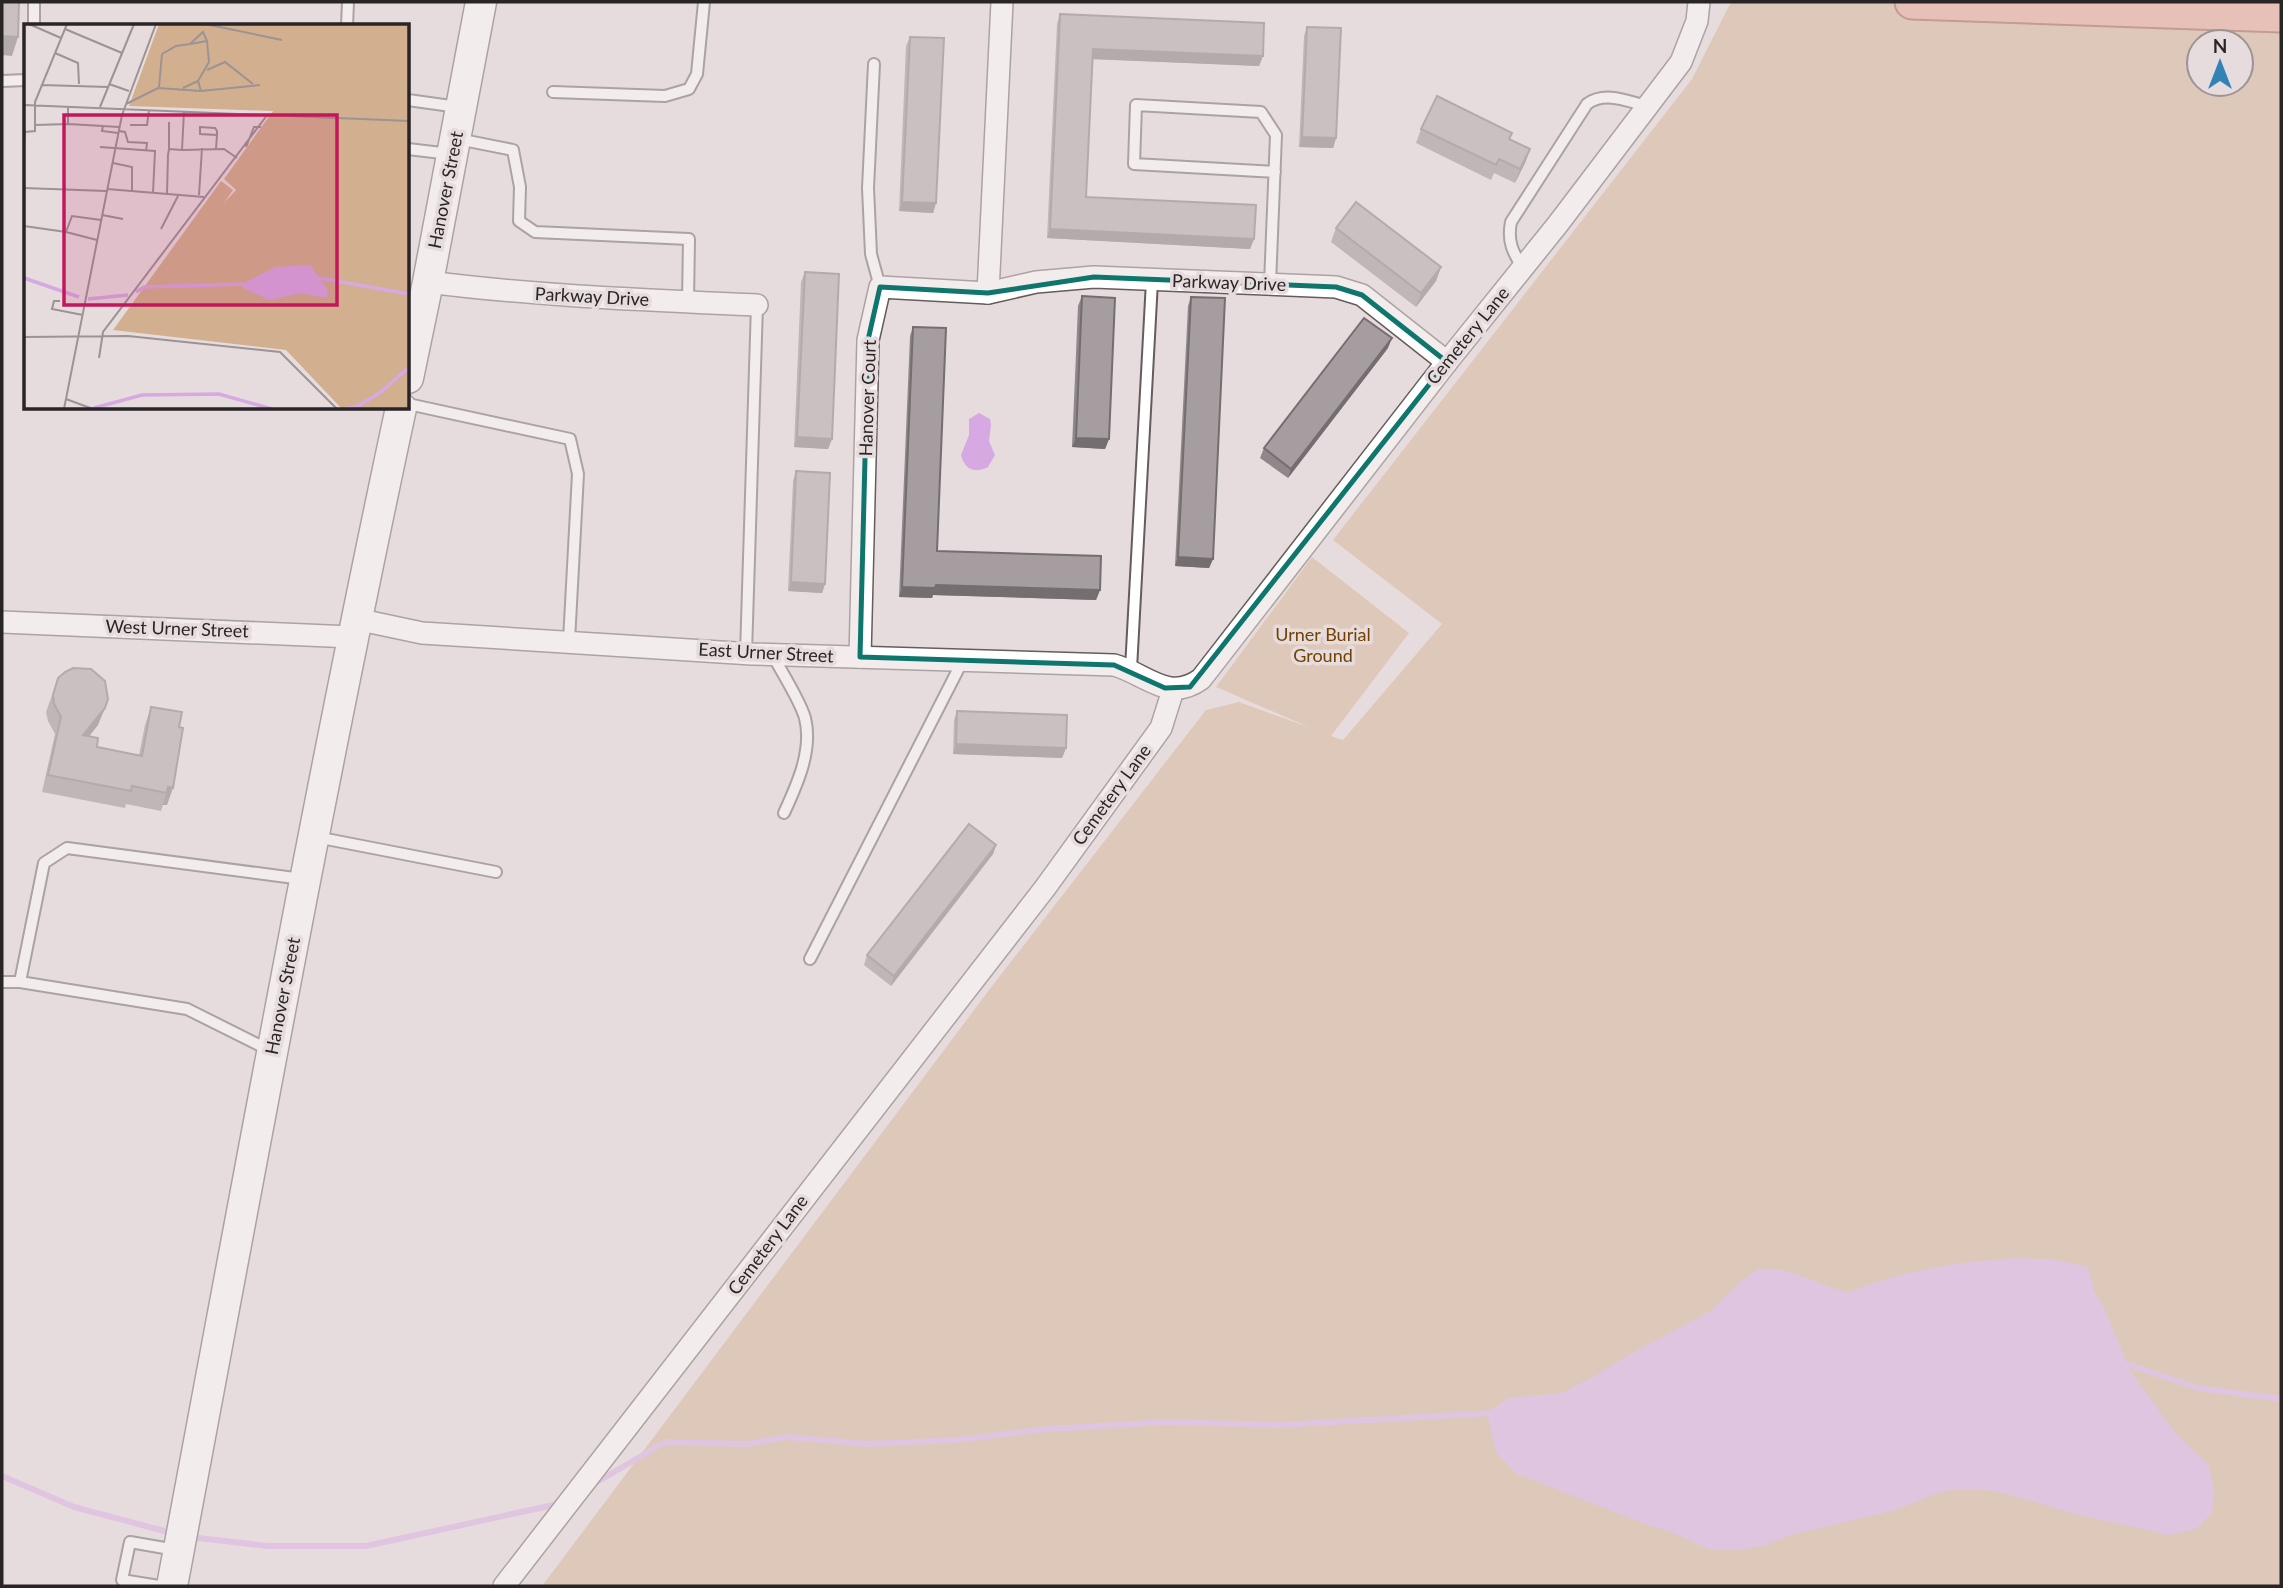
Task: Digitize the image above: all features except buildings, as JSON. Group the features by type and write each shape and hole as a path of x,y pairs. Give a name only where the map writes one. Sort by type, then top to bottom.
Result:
{"main road":[{"name":"Hanover Street","path":"410,365 423,281 454,147 481,2"},
{"path":"1912,2 2281,15"},
{"name":"Hanover Street","path":"172,1586 313,836 401,410"}],"street":[{"path":"880,287 988,293 1002,2"},
{"name":"Cemetery Lane","path":"504,1586 1045,888 1161,728 1173,690 1190,687 1201,679 1447,362 1523,269 1681,62 1696,21 1699,2"},
{"name":"Parkway Drive","path":"988,293 1036,282 1094,277 1336,287 1362,295 1447,362"},
{"name":"Parkway Drive","path":"423,281 507,292 757,305"},
{"name":"Hanover Court","path":"860,657 868,340 880,287"},
{"name":"West Urner Street","path":"2,622 354,628"},
{"name":"East Urner Street","path":"354,628 746,653 1114,665 1131,669 1173,690"}],"lane":[{"path":"34,2 34,24"},
{"path":"347,24 348,2"},
{"path":"553,92 665,96 689,89 696,74 704,2"},
{"path":"874,64 868,188 872,254 880,287"},
{"path":"2,81 24,80"},
{"path":"1523,269 1511,249 1508,236 1511,222 1587,104 1596,97 1609,97 1647,106"},
{"path":"410,100 461,108"},
{"path":"1270,284 1275,172 1276,135 1261,112 1136,105 1134,164 1275,172"},
{"path":"410,149 454,147 513,150 520,187 519,221 535,232 690,239 688,302"},
{"path":"1131,669 1152,281"},
{"path":"746,653 757,305"},
{"path":"410,404 570,439 578,474 569,641"},
{"path":"772,654 805,718 806,747 798,784 784,813"},
{"path":"810,959 963,660"},
{"path":"313,836 496,872"},
{"path":"20,982 44,863 67,848 305,880"},
{"path":"2,982 20,982 187,1009 273,1052"},
{"path":"159,1586 122,1580 130,1542 181,1538"}],"highlighted area":[{"path":"1094,277 1336,287 1362,295 1447,362 1190,687 1165,688 1114,665 860,657 868,340 880,287 988,293"}],"green space":[{"name":"Urner Burial Ground","path":"1731,2 2281,2 2281,1586 542,1586 989,990 1206,710 1239,702 1311,728 1216,687 1312,557 1409,633 1331,736 1343,740 1442,624 1333,540 1692,79"}],"shaded area":[{"path":"979,413 990,419 989,441 995,455 988,467 975,470 967,467 961,455 969,435 969,419"},
{"path":"2023,1258 2057,1260 2088,1267 2094,1291 2131,1372 2176,1434 2209,1465 2214,1491 2212,1513 2196,1529 2169,1535 2079,1515 2004,1493 1976,1489 1943,1491 1896,1510 1791,1535 1767,1545 1741,1550 1710,1550 1674,1533 1515,1473 1496,1452 1487,1413 1508,1398 1562,1393 1595,1376 1712,1310 1740,1282 1758,1269 1781,1269 1847,1293 1911,1272 1978,1261"}],"waterway":[{"path":"2124,1366 2130,1365 2198,1388 2281,1399"},
{"path":"592,1485 665,1442 747,1444 786,1437 868,1444 956,1440 1047,1429 1167,1422 1278,1425 1495,1413"},
{"path":"2,1476 74,1507 172,1533"},
{"path":"189,1537 268,1546 366,1546 558,1504"}]}
